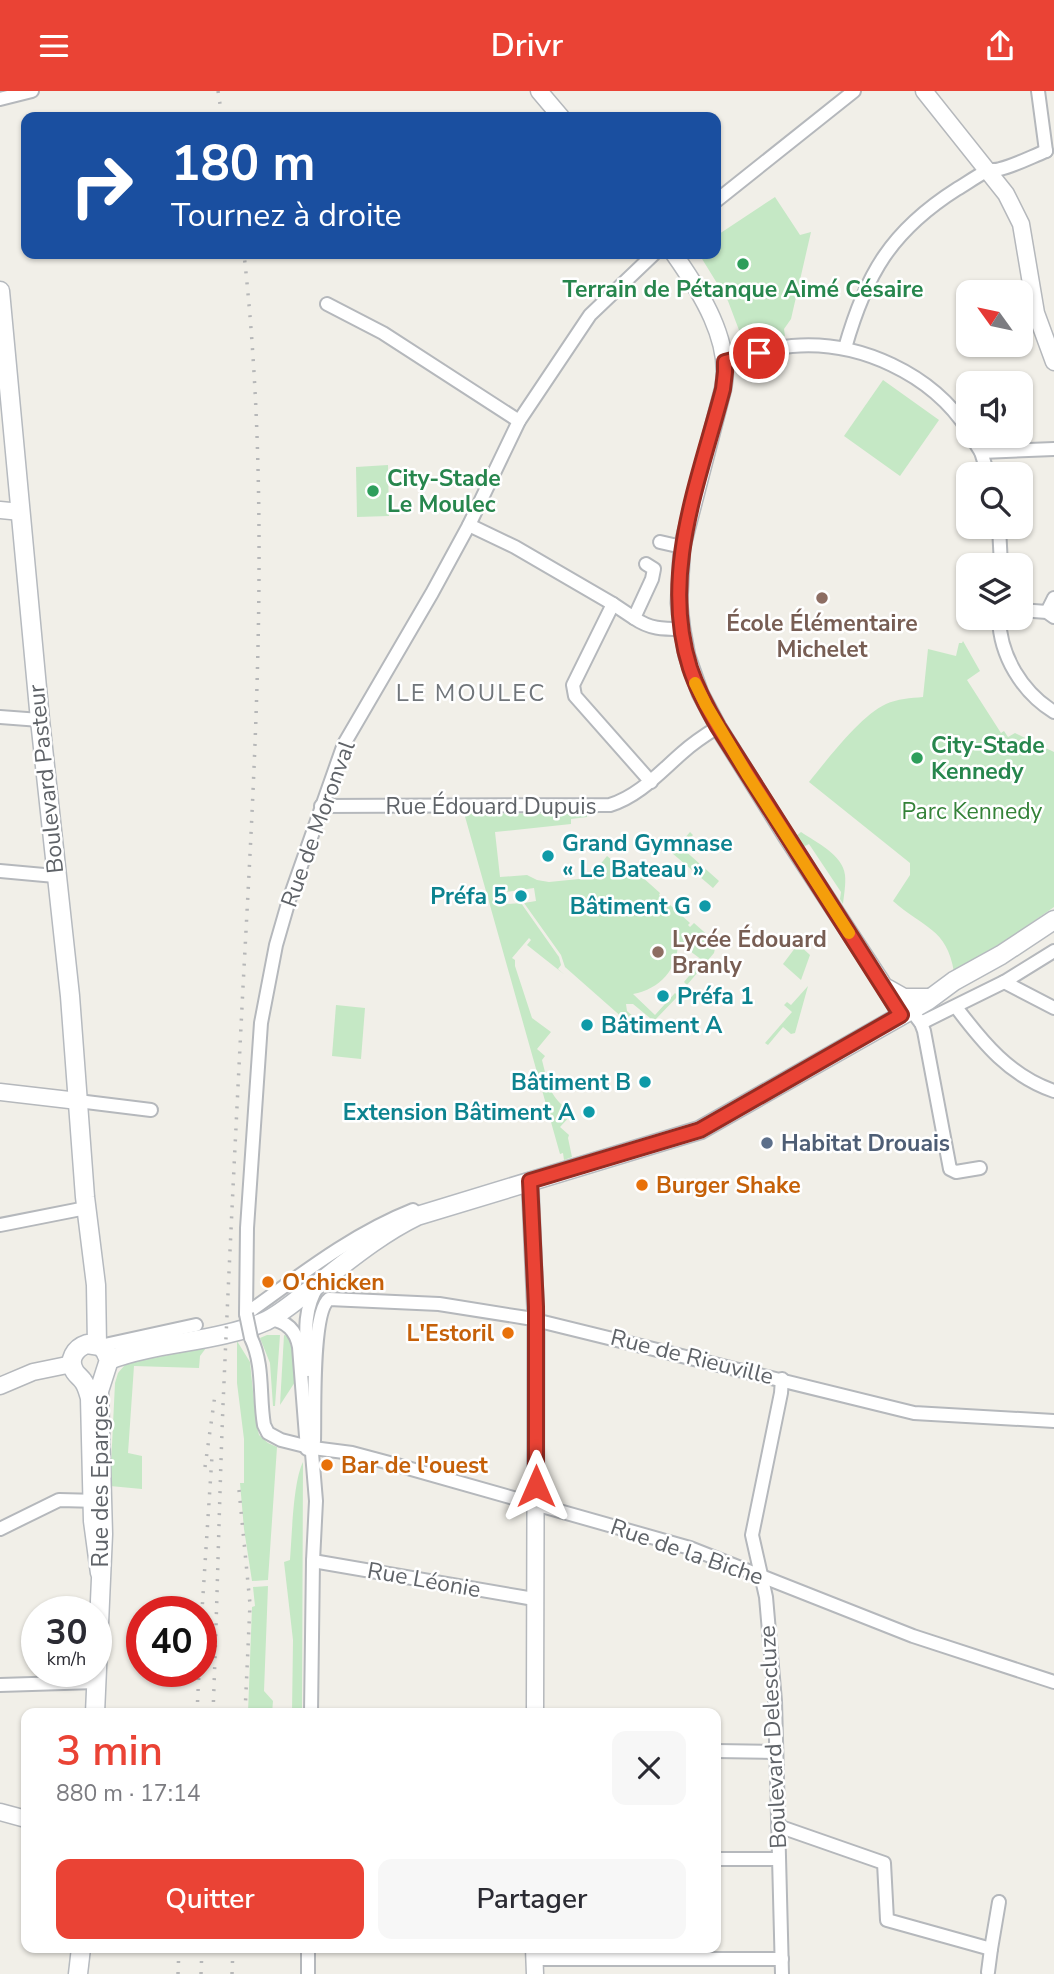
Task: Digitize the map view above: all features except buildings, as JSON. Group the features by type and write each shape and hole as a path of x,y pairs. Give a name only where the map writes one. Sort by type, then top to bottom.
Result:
{"main road":[{"name":"Boulevard Pasteur","path":"0,291 55,876 69,996 98,1354"},
{"path":"98,1501 90,1398 76,1371 72,1356 76,1350 98,1354 135,1353 211,1338 270,1319 389,1231 417,1216 700,1130 911,1016 954,981 1001,955 1054,920"},
{"path":"930,999 954,991 1054,932"},
{"path":"76,1371 91,1380 98,1354"},
{"name":"Rue des Eparges","path":"98,1354 98,1501 103,1534 99,1596"},
{"name":"Rue des Eparges","path":"95,1708 96,1687"},
{"path":"81,1974 83,1953"}],"street":[{"path":"0,99 32,91"},
{"path":"539,91 557,112"},
{"path":"721,197 854,91"},
{"path":"924,91 1006,194 1021,224 1036,313 1054,362"},
{"path":"845,348 855,312 877,265 915,220 986,171 1050,154 1038,91"},
{"name":"Rue de Moronval","path":"310,1447 275,1437 266,1430 257,1352 246,1314 247,1228 261,1023 276,945 289,900 344,744 469,525 519,421 590,315 649,259"},
{"path":"677,259 695,285 708,312 725,362 723,389 681,547 679,592 682,629 695,681 718,727 786,836 881,981 911,1016 949,1167 954,1172 980,1168"},
{"path":"327,304 383,333 519,421"},
{"path":"725,362 791,346 845,348 887,363 919,381 956,414"},
{"path":"978,448 984,462"},
{"path":"981,453 1054,449"},
{"path":"0,510 20,512"},
{"path":"469,525 515,547 613,604 645,626 682,629"},
{"path":"660,542 681,547"},
{"path":"634,618 652,579 654,569 646,564"},
{"path":"1033,612 1051,614 1054,598"},
{"path":"613,604 573,685 575,696 651,782"},
{"path":"1001,630 1005,650 1017,675 1034,698 1054,712"},
{"path":"0,717 40,720"},
{"name":"Rue Édouard Dupuis","path":"321,806 606,806 625,799 651,782 695,741 718,727"},
{"path":"0,871 55,876"},
{"path":"911,1016 951,1009 1004,982 1054,951"},
{"path":"881,981 900,996 930,999 935,1008 951,1009 997,1058 1027,1079 1054,1091"},
{"path":"1004,982 1054,1008"},
{"path":"0,1092 151,1109"},
{"path":"530,1181 536,1320 530,1502 535,1708"},
{"path":"246,1314 369,1230 437,1201 460,1202"},
{"path":"0,1225 86,1208"},
{"path":"311,1708 315,1522 310,1509 306,1322 308,1305 320,1283"},
{"name":"Rue de Rieuville","path":"310,1447 314,1441 315,1363 319,1322 322,1307 329,1299 439,1304 536,1320 914,1413 1054,1421"},
{"path":"270,1319 289,1326 298,1342 310,1447"},
{"path":"98,1354 196,1325"},
{"path":"0,1387 33,1372 76,1371"},
{"name":"Boulevard Delescluze","path":"782,1379 764,1484 752,1535 766,1597 775,1702 782,1974"},
{"name":"Rue de la Biche","path":"310,1447 352,1453 690,1548 913,1636 1054,1682"},
{"path":"0,1529 59,1500 98,1501"},
{"name":"Rue Léonie","path":"313,1561 534,1599"},
{"path":"0,1685 21,1684"},
{"path":"721,1751 776,1752"},
{"path":"0,1812 21,1818"},
{"path":"778,1826 884,1863 886,1934"},
{"path":"721,1859 779,1859"},
{"path":"988,1972 999,1902"},
{"path":"887,1920 991,1949"},
{"path":"308,1953 308,1974"},
{"path":"535,1960 782,1959"}],"green space":[{"path":"775,197 800,235 811,232 791,319 784,329 785,336 745,346 728,301 702,259 721,259 721,233"},
{"path":"883,380 939,420 900,476 844,436"},
{"name":"City-Stade Le Moulec","path":"388,465 389,516 357,517 356,467"},
{"name":"Parc Kennedy","path":"963,641 980,671 967,680 1001,733 1004,731 1008,737 1015,733 1054,752 1054,907 998,946 954,972 951,957 940,937 893,901 910,875 910,863 809,782 844,739 876,710 895,701 923,697 928,649 956,656 959,643"},
{"path":"464,813 587,814 587,817 571,819 571,824 495,832 500,877 527,875 549,882 589,878 607,856 618,865 613,872 619,876 631,867 690,923 690,927 694,923 716,944 714,953 687,985 684,982 702,960 678,942 675,961 666,976 651,988 633,994 655,1015 675,993 678,996 655,1020 633,1004 626,1004 627,1011 644,1026 641,1034 565,967 561,955 524,903 536,901 534,888 506,892 507,904 521,903 559,957 561,965 558,969 565,975 527,945 531,940 529,938 512,958 515,960 532,1018 551,1032 537,1049 545,1056 542,1060 551,1090 572,1114 560,1127 569,1135 572,1157 564,1160 563,1153 560,1154"},
{"path":"690,832 693,835 682,848 719,881 713,888 672,853"},
{"path":"801,832 839,861 845,875 843,904 840,899 841,892 809,844 803,847 796,836"},
{"path":"798,944 810,955 801,980 783,964"},
{"path":"808,986 795,1033 791,1034 783,1027 768,1045 765,1043 792,1012 784,1005 787,1002 791,1005"},
{"path":"336,1005 365,1008 361,1059 332,1056"},
{"path":"280,1335 275,1406 270,1363 260,1338"},
{"path":"284,1335 288,1336 292,1349 295,1382 280,1405"},
{"path":"237,1341 250,1362 259,1435 277,1447 268,1580 252,1581 244,1529 240,1483 244,1483 244,1439 237,1383"},
{"path":"206,1348 200,1356 199,1368 134,1366 128,1453 142,1456 142,1489 110,1486 115,1383 118,1373 131,1362"},
{"path":"303,1462 302,1708 292,1708 293,1640 284,1562 290,1560 295,1495"},
{"path":"268,1586 264,1691 273,1701 272,1708 248,1708 252,1607 255,1606 253,1587"}],"railway":[{"path":"218,91 221,112"},
{"path":"213,1708 223,1405 252,804 258,621 257,437 244,259"},
{"path":"205,1467 215,1395"},
{"path":"203,1596 212,1456"},
{"path":"239,1490 250,1604 245,1708"},
{"path":"197,1708 198,1687"},
{"path":"178,1974 179,1953"},
{"path":"201,1974 202,1953"},
{"path":"232,1974 233,1953"}],"slow traffic":[{"path":"695,683 747,774 849,933"}],"place":[{"name":"Terrain de Pétanque Aimé Césaire","path":"743,264"},
{"name":"City-Stade Le Moulec","path":"373,491"},
{"name":"École Élémentaire Michelet","path":"822,598"},
{"name":"City-Stade Kennedy","path":"917,758"},
{"name":"Grand Gymnase « Le Bateau »","path":"548,856"},
{"name":"Préfa 5","path":"521,896"},
{"name":"Bâtiment G","path":"705,906"},
{"name":"Lycée Édouard Branly","path":"658,952"},
{"name":"Préfa 1","path":"663,996"},
{"name":"Bâtiment A","path":"587,1025"},
{"name":"Bâtiment B","path":"645,1082"},
{"name":"Extension Bâtiment A","path":"589,1112"},
{"name":"Habitat Drouais","path":"767,1143"},
{"name":"Burger Shake","path":"642,1185"},
{"name":"O'chicken","path":"268,1282"},
{"name":"L'Estoril","path":"508,1333"},
{"name":"Bar de l'ouest","path":"327,1465"}],"district":[{"name":"LE MOULEC","path":"471,693"}],"route":[{"path":"536,1486 536,1307 530,1181 700,1130 901,1015 718,727 700,694 687,656 680,614 679,581 681,547 690,509 723,389 725,362 759,353"}]}
